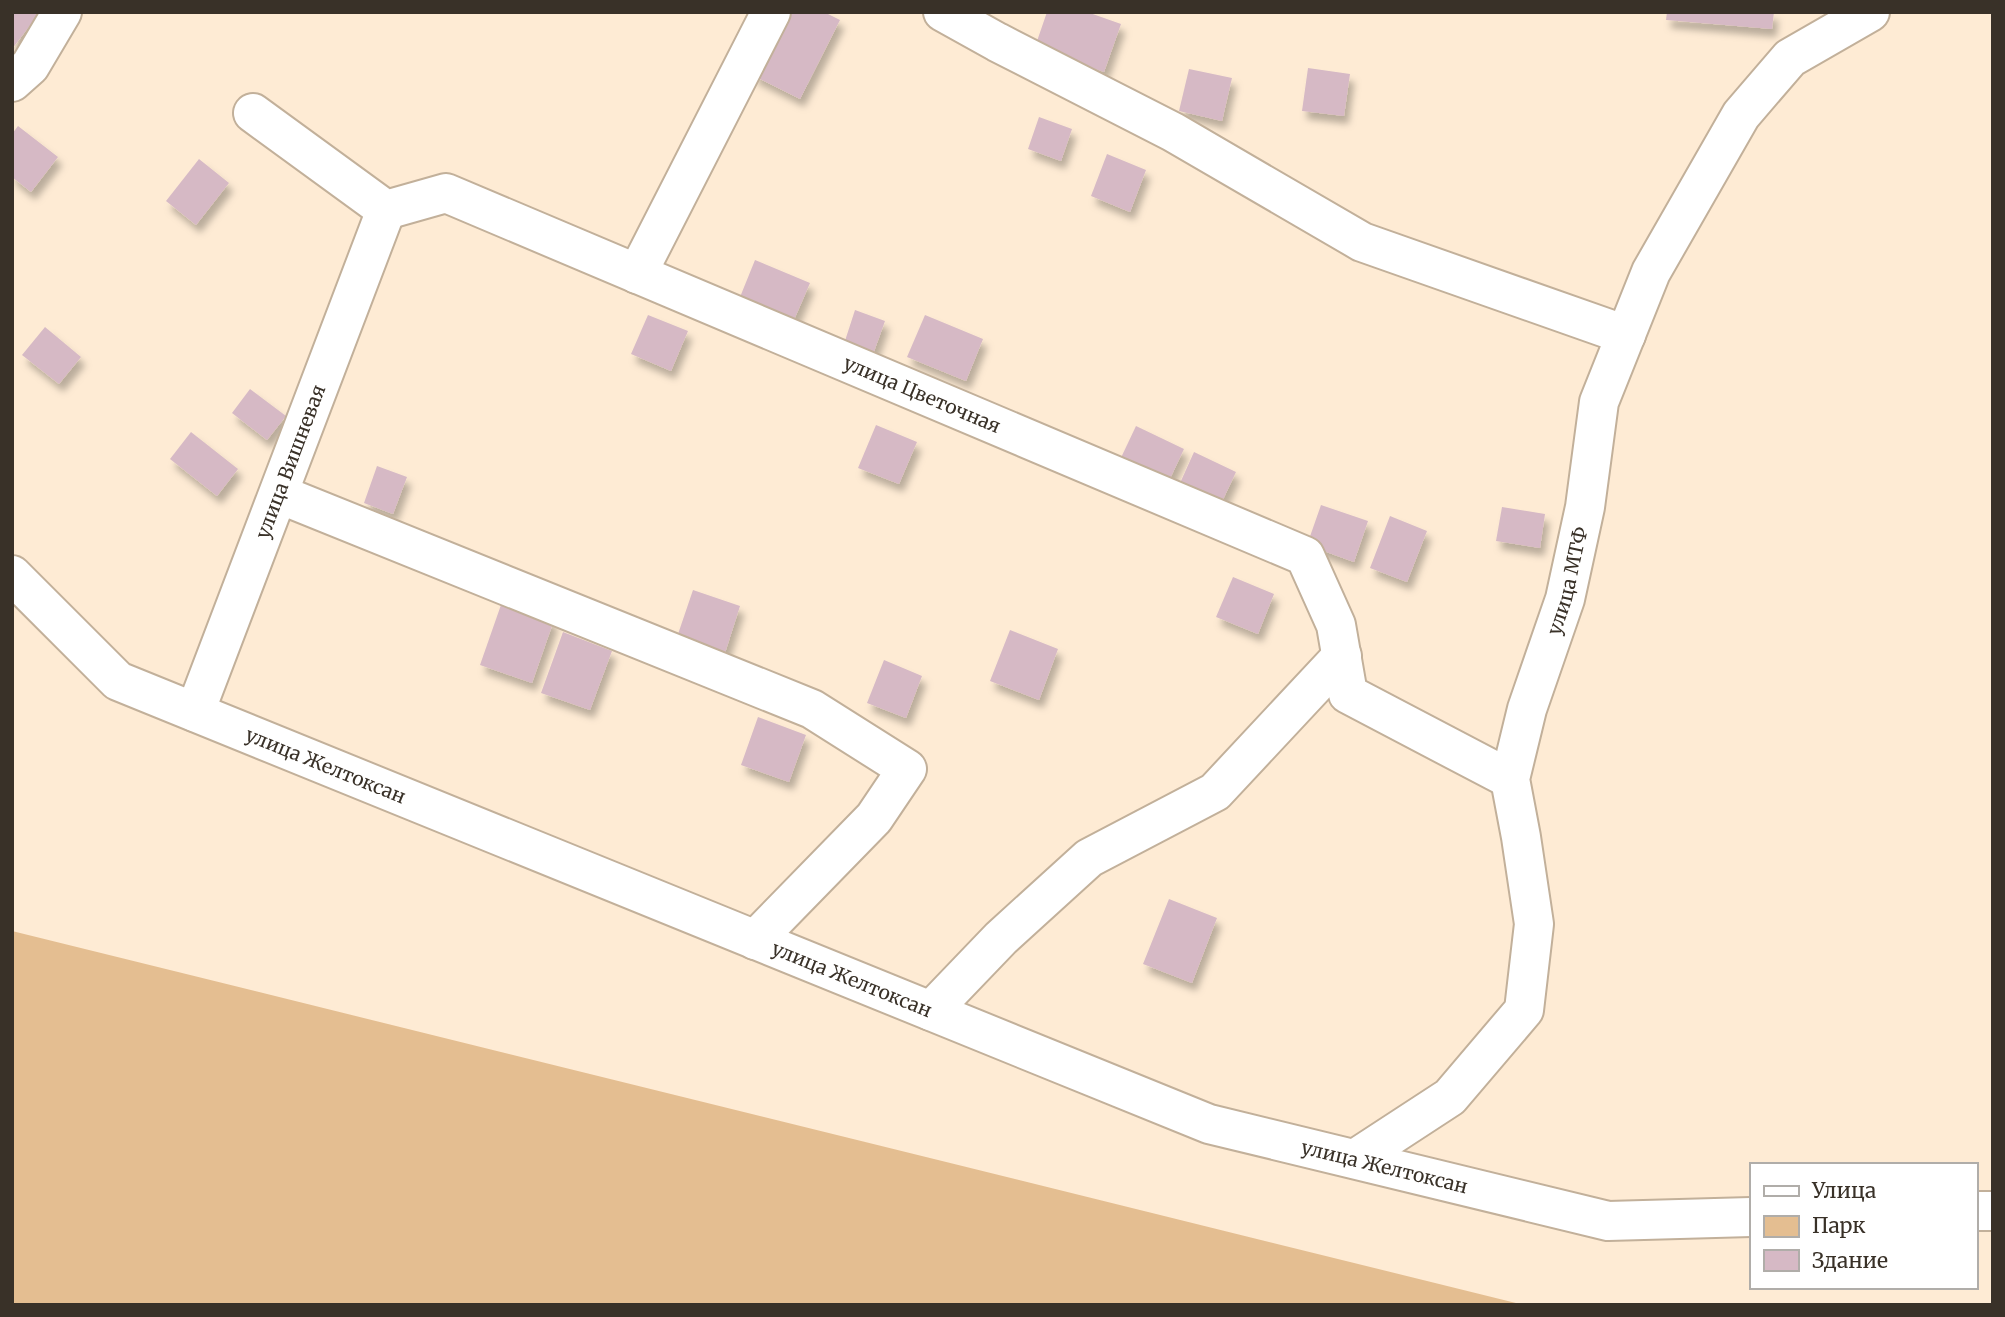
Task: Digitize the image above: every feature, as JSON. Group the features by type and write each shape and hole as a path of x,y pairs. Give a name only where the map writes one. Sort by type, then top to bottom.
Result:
{"street":[{"path":"12,82 30,66 62,12"},
{"path":"637,274 771,12"},
{"path":"943,12 997,43 1173,132 1362,242 1626,335"},
{"name":"улица МТФ","path":"1355,1159 1450,1097 1524,1010 1534,924 1510,779 1527,709 1565,599 1586,507 1599,402 1651,272 1741,115 1790,58 1870,12"},
{"path":"253,113 386,210"},
{"name":"улица Цветочная","path":"386,210 446,193 1305,556 1336,625 1348,694 1510,779"},
{"name":"улица Вишневая","path":"195,712 386,210"},
{"path":"279,494 813,709 907,768 874,817 755,940"},
{"name":"улица Желтоксан","path":"12,575 118,681 1209,1124 1608,1221 1750,1217"},
{"path":"931,1011 1001,937 1089,858 1215,792 1342,656"}],"green space":[{"path":"12,931 1524,1305 12,1305"}],"building":[{"path":"12,12 40,12 12,49"},
{"path":"784,12 824,12 840,20 800,99 752,75"},
{"path":"1047,12 1087,12 1121,24 1104,72 1035,47"},
{"path":"1667,12 1774,12 1772,29 1666,20"},
{"path":"1308,68 1350,74 1344,116 1302,111"},
{"path":"1189,69 1232,78 1222,121 1179,111"},
{"path":"1039,117 1072,129 1061,161 1028,149"},
{"path":"18,126 58,157 31,192 12,177 12,134"},
{"path":"1107,154 1146,170 1130,212 1091,196"},
{"path":"199,159 229,183 196,225 166,201"},
{"path":"755,260 810,283 790,329 736,307"},
{"path":"855,310 885,321 872,357 843,347"},
{"path":"648,315 688,331 671,371 631,354"},
{"path":"925,315 983,339 966,381 907,357"},
{"path":"45,327 81,357 59,384 22,355"},
{"path":"250,389 286,416 267,440 232,413"},
{"path":"876,425 917,442 899,484 858,468"},
{"path":"1136,426 1184,449 1166,487 1118,464"},
{"path":"191,432 238,469 217,496 170,459"},
{"path":"1194,452 1236,472 1218,510 1176,492"},
{"path":"377,466 407,477 393,514 364,503"},
{"path":"1321,505 1368,521 1354,562 1307,545"},
{"path":"1502,507 1545,514 1540,548 1496,541"},
{"path":"1390,516 1427,531 1407,582 1370,568"},
{"path":"1233,577 1274,594 1258,634 1216,617"},
{"path":"693,590 740,606 724,656 676,640"},
{"path":"502,602 554,620 532,683 480,665"},
{"path":"1010,630 1058,649 1039,700 990,681"},
{"path":"563,632 612,651 590,710 541,693"},
{"path":"884,660 922,676 906,718 867,703"},
{"path":"758,717 806,735 789,782 741,765"},
{"path":"1169,899 1217,918 1192,983 1143,964"}]}
